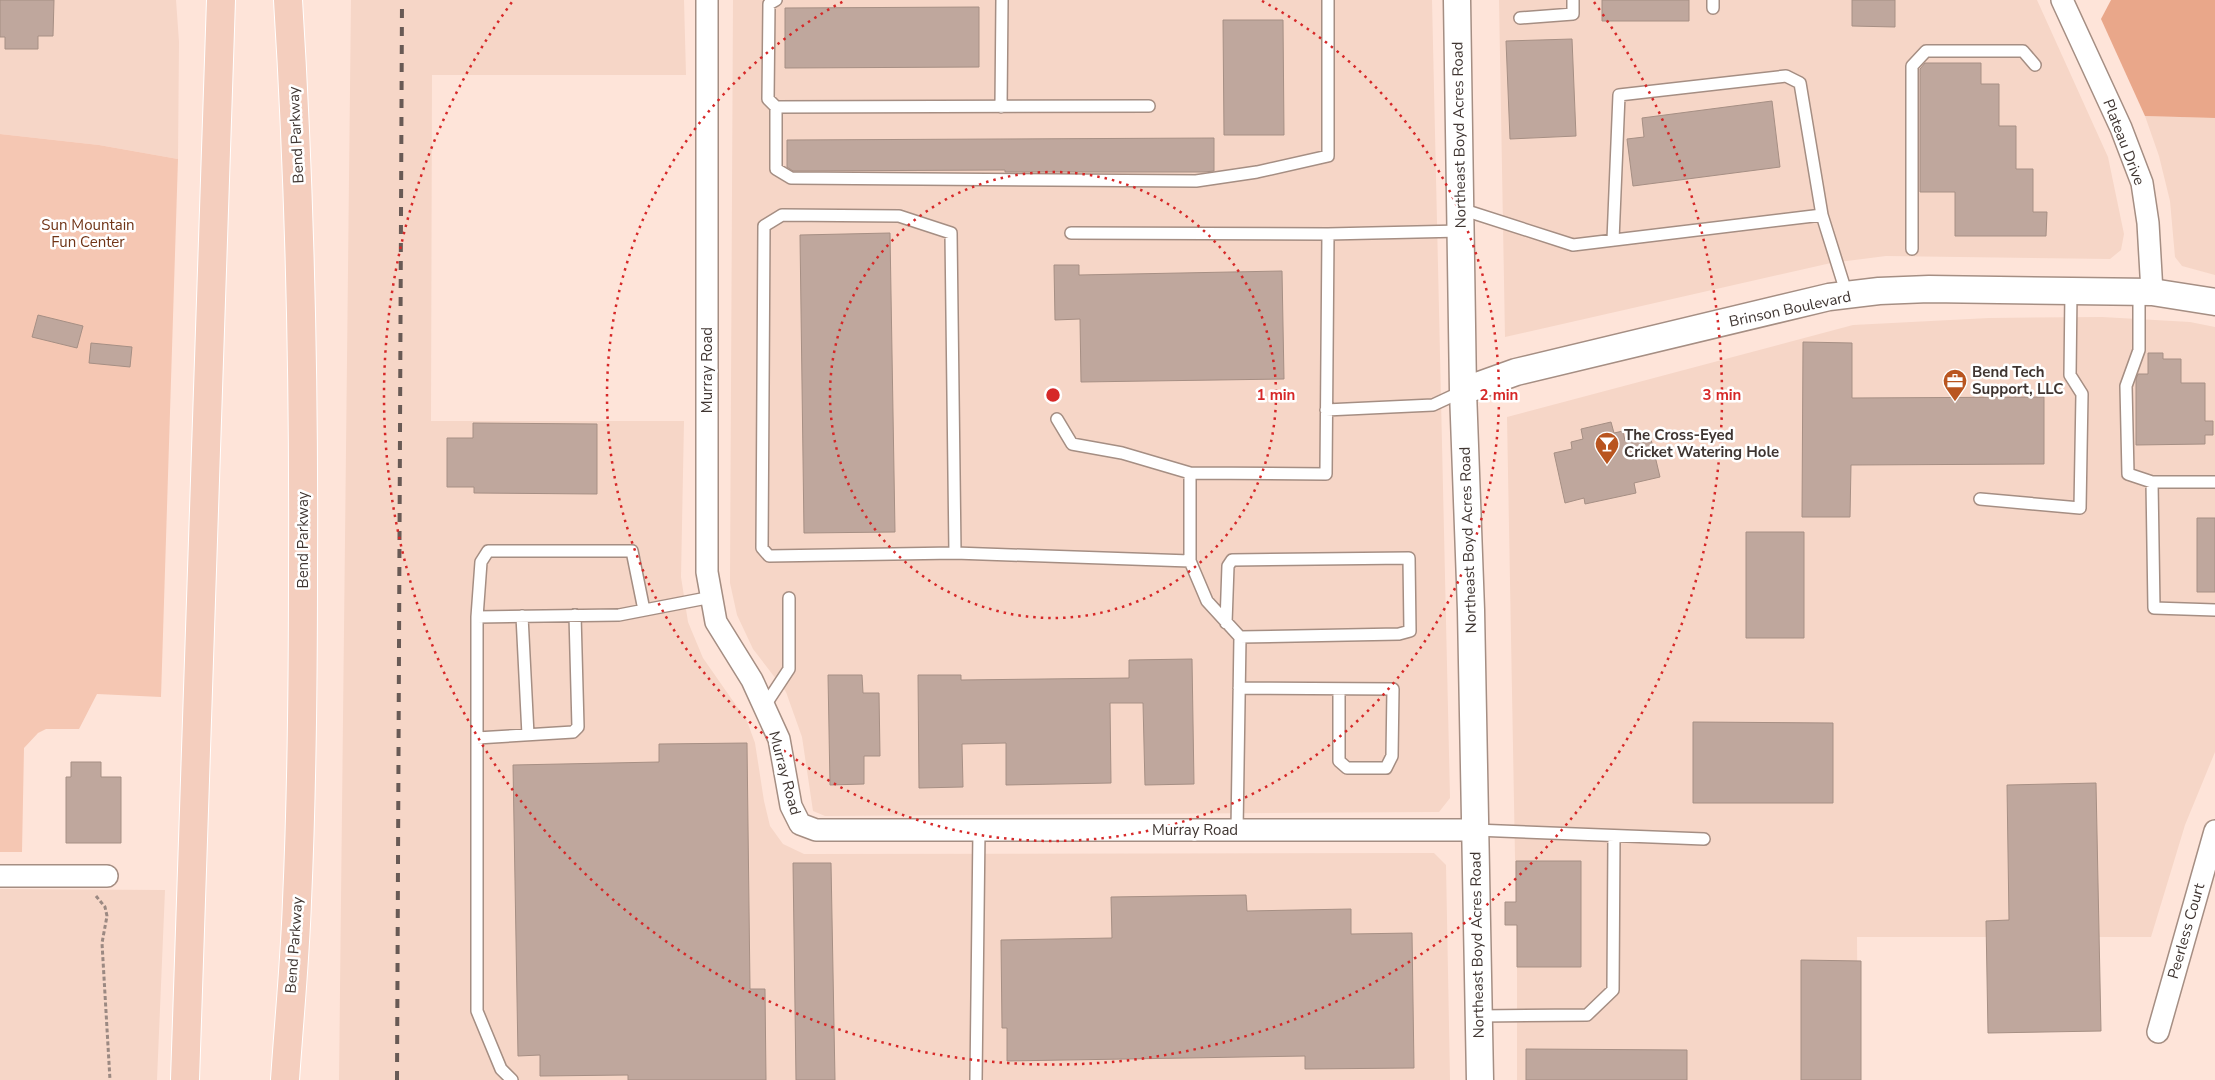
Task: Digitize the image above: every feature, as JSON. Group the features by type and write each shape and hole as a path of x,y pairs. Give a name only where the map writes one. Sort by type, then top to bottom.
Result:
{"highway":[{"path":"185,1080 221,0"},
{"name":"Bend Parkway","path":"285,1080 297,903 303,730 302,294 298,172 288,0"},
{"path":"291,50 295,0"}],"street":[{"name":"Murray Road","path":"707,0 707,572 716,622 752,680 779,739 791,806 800,824 816,830 1475,830"},
{"name":"Northeast Boyd Acres Road","path":"1457,0 1463,391 1471,610 1480,1080"},
{"name":"Plateau Drive","path":"2062,0 2121,128 2142,183 2148,223 2145,292"},
{"name":"Brinson Boulevard","path":"1463,391 1516,372 1829,298 1879,291 1929,289 2145,292 2215,302"},
{"name":"Peerless Court","path":"2158,1032 2215,831"},
{"path":"0,876 107,876"}],"lane":[{"path":"776,0 769,4 768,90 768,99 776,106 1149,106"},
{"path":"1001,106 1002,0"},
{"path":"776,106 776,169 791,178 1196,181 1257,172 1328,156 1328,0"},
{"path":"1520,18 1573,14 1573,0"},
{"path":"1912,249 1912,66 1926,51 2023,51 2034,65"},
{"path":"1613,240 1619,95 1786,76 1800,83 1822,215 1847,295"},
{"path":"955,553 950,233 899,216 782,215 764,226 762,548 769,556 955,553 1190,562"},
{"path":"1071,233 1328,234 1460,220 1573,245 1822,215"},
{"path":"1057,419 1072,444 1122,453 1190,472 1326,474 1328,234"},
{"path":"1980,499 2080,508 2082,394 2070,375 2071,292"},
{"path":"2145,292 2139,350 2126,386 2128,474 2152,482 2215,482"},
{"path":"1326,410 1433,405 1463,391"},
{"path":"1190,472 1190,562 1207,601 1240,637 1237,830"},
{"path":"2152,482 2154,608 2215,610"},
{"path":"512,1080 501,1069 477,1011 477,617 481,562 488,551 632,551 644,610"},
{"path":"1226,622 1228,566 1232,560 1409,558 1410,631 1399,634 1240,637"},
{"path":"477,617 619,615 712,597"},
{"path":"764,707 789,669 789,598"},
{"path":"477,738 572,732 578,727 575,615"},
{"path":"522,616 528,735"},
{"path":"1239,688 1393,689 1392,756 1386,768 1347,768 1339,761 1339,689"},
{"path":"976,1080 979,830"},
{"path":"1475,830 1704,839"},
{"path":"1479,1016 1587,1014 1613,990 1614,836"}],"path":[{"path":"92,893 99,897 105,907 107,916 102,943 110,1080"}],"shaded area":[{"path":"0,0 176,0 179,42 178,159 99,145 0,134"},
{"path":"351,0 684,0 686,75 432,75 431,421 684,421 681,577 688,622 703,658 747,721 755,743 770,826 783,844 804,854 1434,853 1446,865 1450,1080 339,1080"},
{"path":"733,0 1432,0 1450,798 1439,812 825,816 813,811 802,737 786,692 753,649 737,615 730,583"},
{"path":"1499,0 2037,0 2108,157 2124,234 2121,250 2110,259 1886,256 1831,263 1505,337"},
{"path":"2111,0 2215,0 2215,118 2145,116 2101,19"},
{"path":"2145,116 2215,118 2215,275 2182,266 2175,257 2170,201 2159,156"},
{"path":"2102,317 2190,322 2215,327 2215,752 2185,825 2151,937 1857,937 1858,1080 1517,1080 1517,967 1507,417 1853,325 1989,318"},
{"path":"0,889 165,890 157,1080 0,1080"}],"green space":[{"name":"Sun Mountain Fun Center","path":"0,134 99,145 178,159 161,697 97,694 79,729 46,729 38,733 24,748 22,852 0,852"}],"building":[{"path":"0,0 54,0 53,36 38,36 38,49 5,49 5,37 0,37"},
{"path":"1602,0 1689,0 1689,21 1602,21"},
{"path":"1852,0 1895,0 1895,27 1852,26"},
{"path":"979,7 979,67 785,68 785,8"},
{"path":"1223,20 1283,20 1284,135 1224,135"},
{"path":"1572,39 1576,136 1510,139 1506,41"},
{"path":"1925,63 1981,63 1981,84 1999,84 1999,126 2016,126 2016,169 2033,169 2033,212 2047,212 2046,236 1955,236 1955,192 1920,192 1920,69"},
{"path":"1772,101 1780,167 1633,186 1627,139 1644,137 1642,118"},
{"path":"1214,138 1214,171 1204,172 1005,172 1005,170 793,171 787,167 787,140"},
{"path":"890,233 895,532 804,533 800,235"},
{"path":"1054,265 1079,265 1079,275 1282,271 1284,379 1081,382 1080,319 1055,320"},
{"path":"38,315 83,326 77,348 32,337"},
{"path":"1803,342 1852,343 1852,398 2044,397 2044,464 1851,465 1850,517 1802,517"},
{"path":"91,343 132,347 130,367 89,363"},
{"path":"2148,353 2163,353 2163,359 2181,359 2181,383 2205,383 2205,421 2213,421 2213,435 2205,435 2205,444 2136,445 2136,379 2138,374 2148,374"},
{"name":"The Cross-Eyed Cricket Watering Hole","path":"1611,422 1614,433 1623,431 1625,441 1650,435 1660,477 1634,483 1636,493 1585,504 1584,498 1565,503 1554,453 1572,449 1571,442 1583,439 1581,429"},
{"path":"473,423 597,424 597,494 474,493 474,487 447,487 447,438 473,438"},
{"path":"2197,518 2215,518 2215,592 2197,592"},
{"path":"1746,532 1804,532 1804,638 1746,638"},
{"path":"1192,659 1194,784 1145,785 1143,703 1110,703 1111,783 1006,785 1006,743 962,744 963,787 919,788 918,675 961,675 961,680 1129,678 1129,660"},
{"path":"828,675 862,675 863,693 879,693 880,756 864,756 864,784 830,785"},
{"path":"1693,722 1833,723 1833,803 1693,803"},
{"path":"747,743 750,989 765,989 766,1080 628,1080 628,1075 540,1076 540,1055 518,1056 513,765 659,762 659,744"},
{"path":"71,762 101,762 101,777 121,777 121,843 66,843 66,777 71,777"},
{"path":"2096,783 2101,1031 1988,1033 1986,921 2009,920 2007,785"},
{"path":"1516,861 1581,861 1581,967 1517,967 1517,925 1505,925 1505,902 1516,902"},
{"path":"793,863 831,863 835,1080 796,1080"},
{"path":"1246,895 1247,911 1351,909 1351,934 1412,933 1414,1068 1305,1069 1305,1056 1007,1061 1007,1028 1002,1028 1001,940 1112,938 1111,897"},
{"path":"1801,960 1861,961 1861,1080 1801,1080"},
{"path":"1526,1049 1687,1050 1687,1080 1526,1080"}],"railway":[{"path":"397,1080 402,0"}],"place":[{"name":"Bend Tech Support, LLC","path":"1955,402"},
{"name":"The Cross-Eyed Cricket Watering Hole","path":"1607,465"}]}
